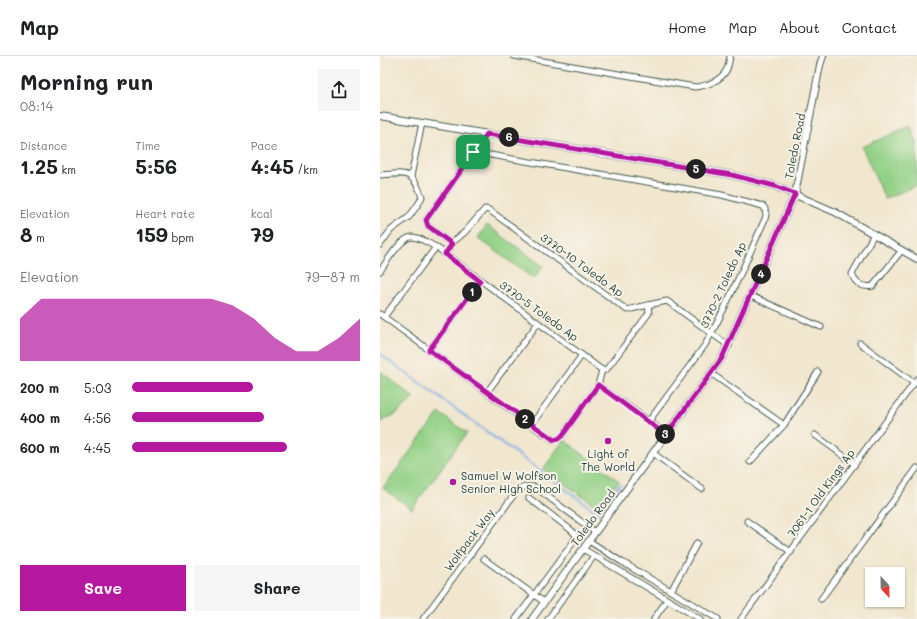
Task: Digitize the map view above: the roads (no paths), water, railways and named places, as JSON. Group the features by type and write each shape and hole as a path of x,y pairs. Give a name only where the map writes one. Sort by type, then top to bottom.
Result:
{"street":[{"path":"514,56 695,87 704,86 719,78 727,68 730,56"},
{"name":"Toledo Road","path":"534,618 589,540 712,374 729,346 795,194 823,56"},
{"path":"380,116 732,175 775,186 835,212 917,259"},
{"path":"411,176 422,123"},
{"path":"452,244 428,226 426,220 487,134"},
{"name":"3770-2 Toledo Ap","path":"473,152 692,189 735,198 763,206 765,209 765,219 712,334 648,421"},
{"path":"380,175 405,174 411,176 422,197 405,220 391,230 380,245"},
{"name":"3770-10 Toledo Ap","path":"445,254 452,244 465,232 485,209 489,210 627,310 648,305"},
{"path":"874,234 852,274 857,283 867,287 873,286 902,250"},
{"path":"380,272 401,243 410,237 417,238 436,247 445,254"},
{"path":"436,247 382,315 554,440 558,439 598,385 602,370 606,370 649,312 648,305 667,301 729,346"},
{"name":"3770-5 Toledo Ap","path":"445,254 602,370"},
{"path":"429,350 480,281"},
{"path":"751,296 821,327"},
{"path":"487,392 538,323"},
{"path":"860,342 916,381"},
{"path":"532,424 582,355"},
{"path":"750,462 784,425 818,372"},
{"path":"712,374 784,425"},
{"name":"7061-1 Old Kings Ap","path":"741,619 916,381"},
{"path":"598,385 666,435"},
{"path":"815,435 855,464"},
{"path":"653,453 702,489"},
{"path":"822,599 917,468"},
{"name":"Wolfpack Way","path":"423,619 516,492 521,488 525,486 535,486 595,532"},
{"path":"516,619 574,541 576,535 529,498"},
{"path":"747,521 791,552"},
{"path":"589,540 616,559 718,619"},
{"path":"670,591 697,543"},
{"path":"583,549 700,619"},
{"path":"549,617 594,556"},
{"path":"484,559 544,602"},
{"path":"654,619 667,600"}],"waterway":[{"path":"380,354 598,513 620,484"}],"place":[{"name":"Light of The World","path":"608,441"},
{"name":"Samuel W Wolfson Senior High School","path":"453,482"}]}
